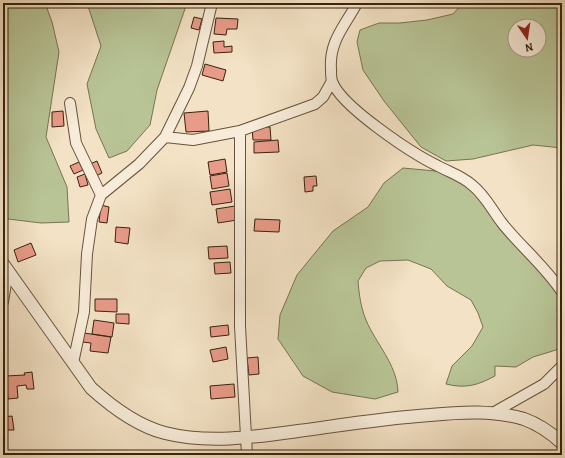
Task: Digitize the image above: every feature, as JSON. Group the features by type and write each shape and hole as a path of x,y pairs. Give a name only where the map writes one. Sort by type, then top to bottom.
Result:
{"street":[{"path":"73,363 84,312 92,219 101,195 139,164 166,138 189,88 197,66 212,3"},
{"path":"357,3 333,43 331,65 332,81 345,100 369,120 426,160 464,178 479,191 502,224 541,264 562,292"},
{"path":"166,138 193,140 240,131 314,104 323,96 332,81"},
{"path":"70,103 76,143 101,195"},
{"path":"240,131 240,326 247,455"},
{"path":"5,267 90,388 104,400 149,427 180,437 246,438 401,417 458,412 491,414 524,419 541,427 562,443"},
{"path":"3,302 5,267"},
{"path":"491,414 544,384 562,366"}],"green space":[{"path":"3,3 45,3 52,22 59,52 46,137 67,187 69,222 41,223 8,219 3,204"},
{"path":"87,3 187,3 157,90 150,125 127,151 109,158 96,129 87,84 101,46"},
{"path":"463,3 562,3 562,148 533,145 473,159 446,161 421,147 384,101 363,70 357,42 360,30 379,23 400,23 427,20 453,14"},
{"path":"403,168 446,172 473,191 500,228 546,275 562,297 562,344 556,350 533,357 516,367 495,366 495,376 477,384 460,386 446,384 452,366 472,346 483,327 478,313 471,300 447,286 431,269 408,260 380,261 366,268 358,281 360,296 363,311 370,329 394,372 398,392 375,399 332,392 303,376 278,339 280,315 297,275 333,231 368,207 384,183"}],"building":[{"path":"194,17 202,19 199,30 191,28"},
{"path":"216,18 238,19 237,29 227,29 226,35 214,34"},
{"path":"224,41 224,47 232,46 232,52 214,53 213,42"},
{"path":"205,64 226,70 223,81 202,75"},
{"path":"63,111 64,126 52,127 52,112"},
{"path":"208,111 209,131 186,132 184,113"},
{"path":"252,127 270,127 271,140 253,140"},
{"path":"278,140 279,152 254,153 254,142"},
{"path":"225,159 227,172 210,175 208,162"},
{"path":"97,161 102,173 96,176 90,164"},
{"path":"79,162 83,170 74,174 70,166"},
{"path":"227,173 229,186 212,189 210,176"},
{"path":"85,174 88,185 80,187 77,177"},
{"path":"316,176 317,186 313,186 313,191 305,192 304,177"},
{"path":"230,189 232,202 212,205 210,192"},
{"path":"101,205 109,207 107,223 99,222"},
{"path":"235,206 237,220 218,223 216,209"},
{"path":"255,219 280,220 279,232 254,231"},
{"path":"116,227 130,228 128,244 115,242"},
{"path":"31,243 36,255 18,262 14,250"},
{"path":"227,246 228,258 209,259 208,247"},
{"path":"230,262 231,273 215,274 214,263"},
{"path":"95,299 117,299 117,312 95,311"},
{"path":"116,314 129,314 129,324 116,323"},
{"path":"94,320 114,323 112,337 92,334"},
{"path":"228,325 229,335 211,337 210,327"},
{"path":"84,333 111,337 108,353 90,351 91,343 82,342"},
{"path":"226,347 228,359 213,362 210,350"},
{"path":"258,357 259,374 249,375 247,358"},
{"path":"32,372 34,389 27,389 26,385 17,386 18,398 8,399 6,376 25,375 24,373"},
{"path":"234,384 235,397 211,399 210,386"},
{"path":"12,416 14,430 3,430 3,417"}]}
